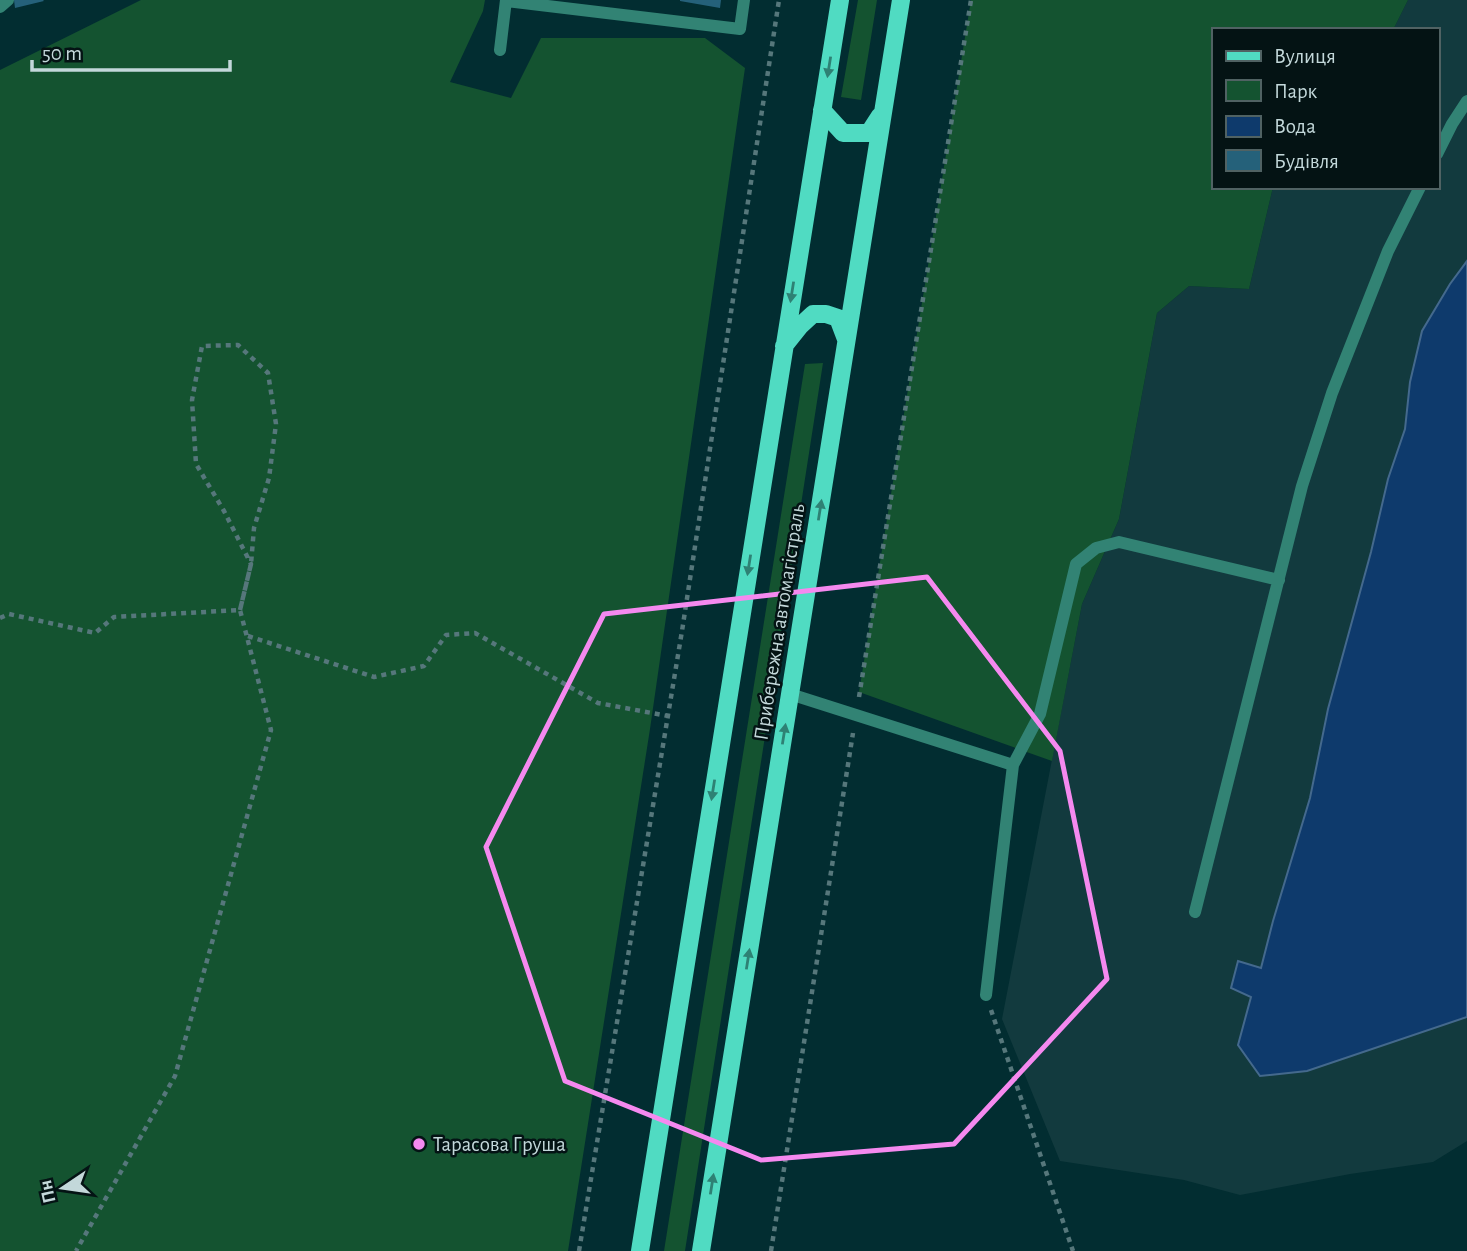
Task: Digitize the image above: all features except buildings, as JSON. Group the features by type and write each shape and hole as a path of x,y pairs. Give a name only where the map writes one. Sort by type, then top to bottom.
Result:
{"main road":[{"name":"Прибережна автомагістраль","path":"640,1251 840,0"},
{"name":"Прибережна автомагістраль","path":"701,1251 901,0"},
{"path":"822,110 843,132 869,133 883,112"},
{"path":"783,347 813,314 838,318 847,342"}],"lane":[{"path":"0,7 8,0"},
{"path":"500,50 506,1 740,29 744,0"},
{"path":"1439,150 1467,101"},
{"path":"1195,912 1302,486 1332,393 1388,251 1419,189"},
{"path":"986,995 1013,765 1040,714 1076,564 1096,548 1119,542 1279,580"},
{"path":"790,694 1013,765"}],"path":[{"path":"579,1251 668,716 779,0"},
{"path":"771,1251 971,0"},
{"path":"76,1251 175,1076 271,730 240,610 251,564 254,528 269,478 276,424 268,373 238,345 202,346 192,400 196,464 251,564"},
{"path":"0,618 9,614 95,633 114,617 240,610"},
{"path":"247,636 374,677 424,666 446,635 475,633 598,703 668,716"},
{"path":"986,995 1073,1251"}],"highlighted area":[{"path":"927,577 1060,751 1107,979 954,1144 761,1160 565,1081 486,847 604,614"}],"shaded area":[{"path":"1408,0 1467,0 1467,261 1422,331 1410,382 1405,429 1388,479 1328,709 1310,798 1238,1045 1401,1038 1467,1017 1467,1141 1433,1162 1350,1174 1240,1195 1184,1180 1060,1161 1002,1019 1082,604 1119,519 1157,313 1189,286 1249,289 1273,189 1439,189 1439,28 1394,28"}],"green space":[{"path":"141,0 485,0 483,11 450,82 511,98 541,38 705,38 745,68 650,729 568,1251 0,1251 0,70"},
{"path":"858,0 877,0 861,100 841,97"},
{"path":"971,0 1408,0 1394,28 1212,28 1212,189 1273,189 1249,289 1189,286 1157,313 1119,519 1082,604 1052,761 859,692"},
{"path":"823,363 685,1251 664,1251 805,364"}],"water":[{"path":"1467,261 1467,1017 1307,1071 1260,1076 1238,1045 1251,997 1231,988 1238,961 1261,968 1310,798 1328,709 1388,479 1405,429 1410,382 1422,331"}],"place":[{"name":"Тарасова Груша","path":"419,1144"}]}
